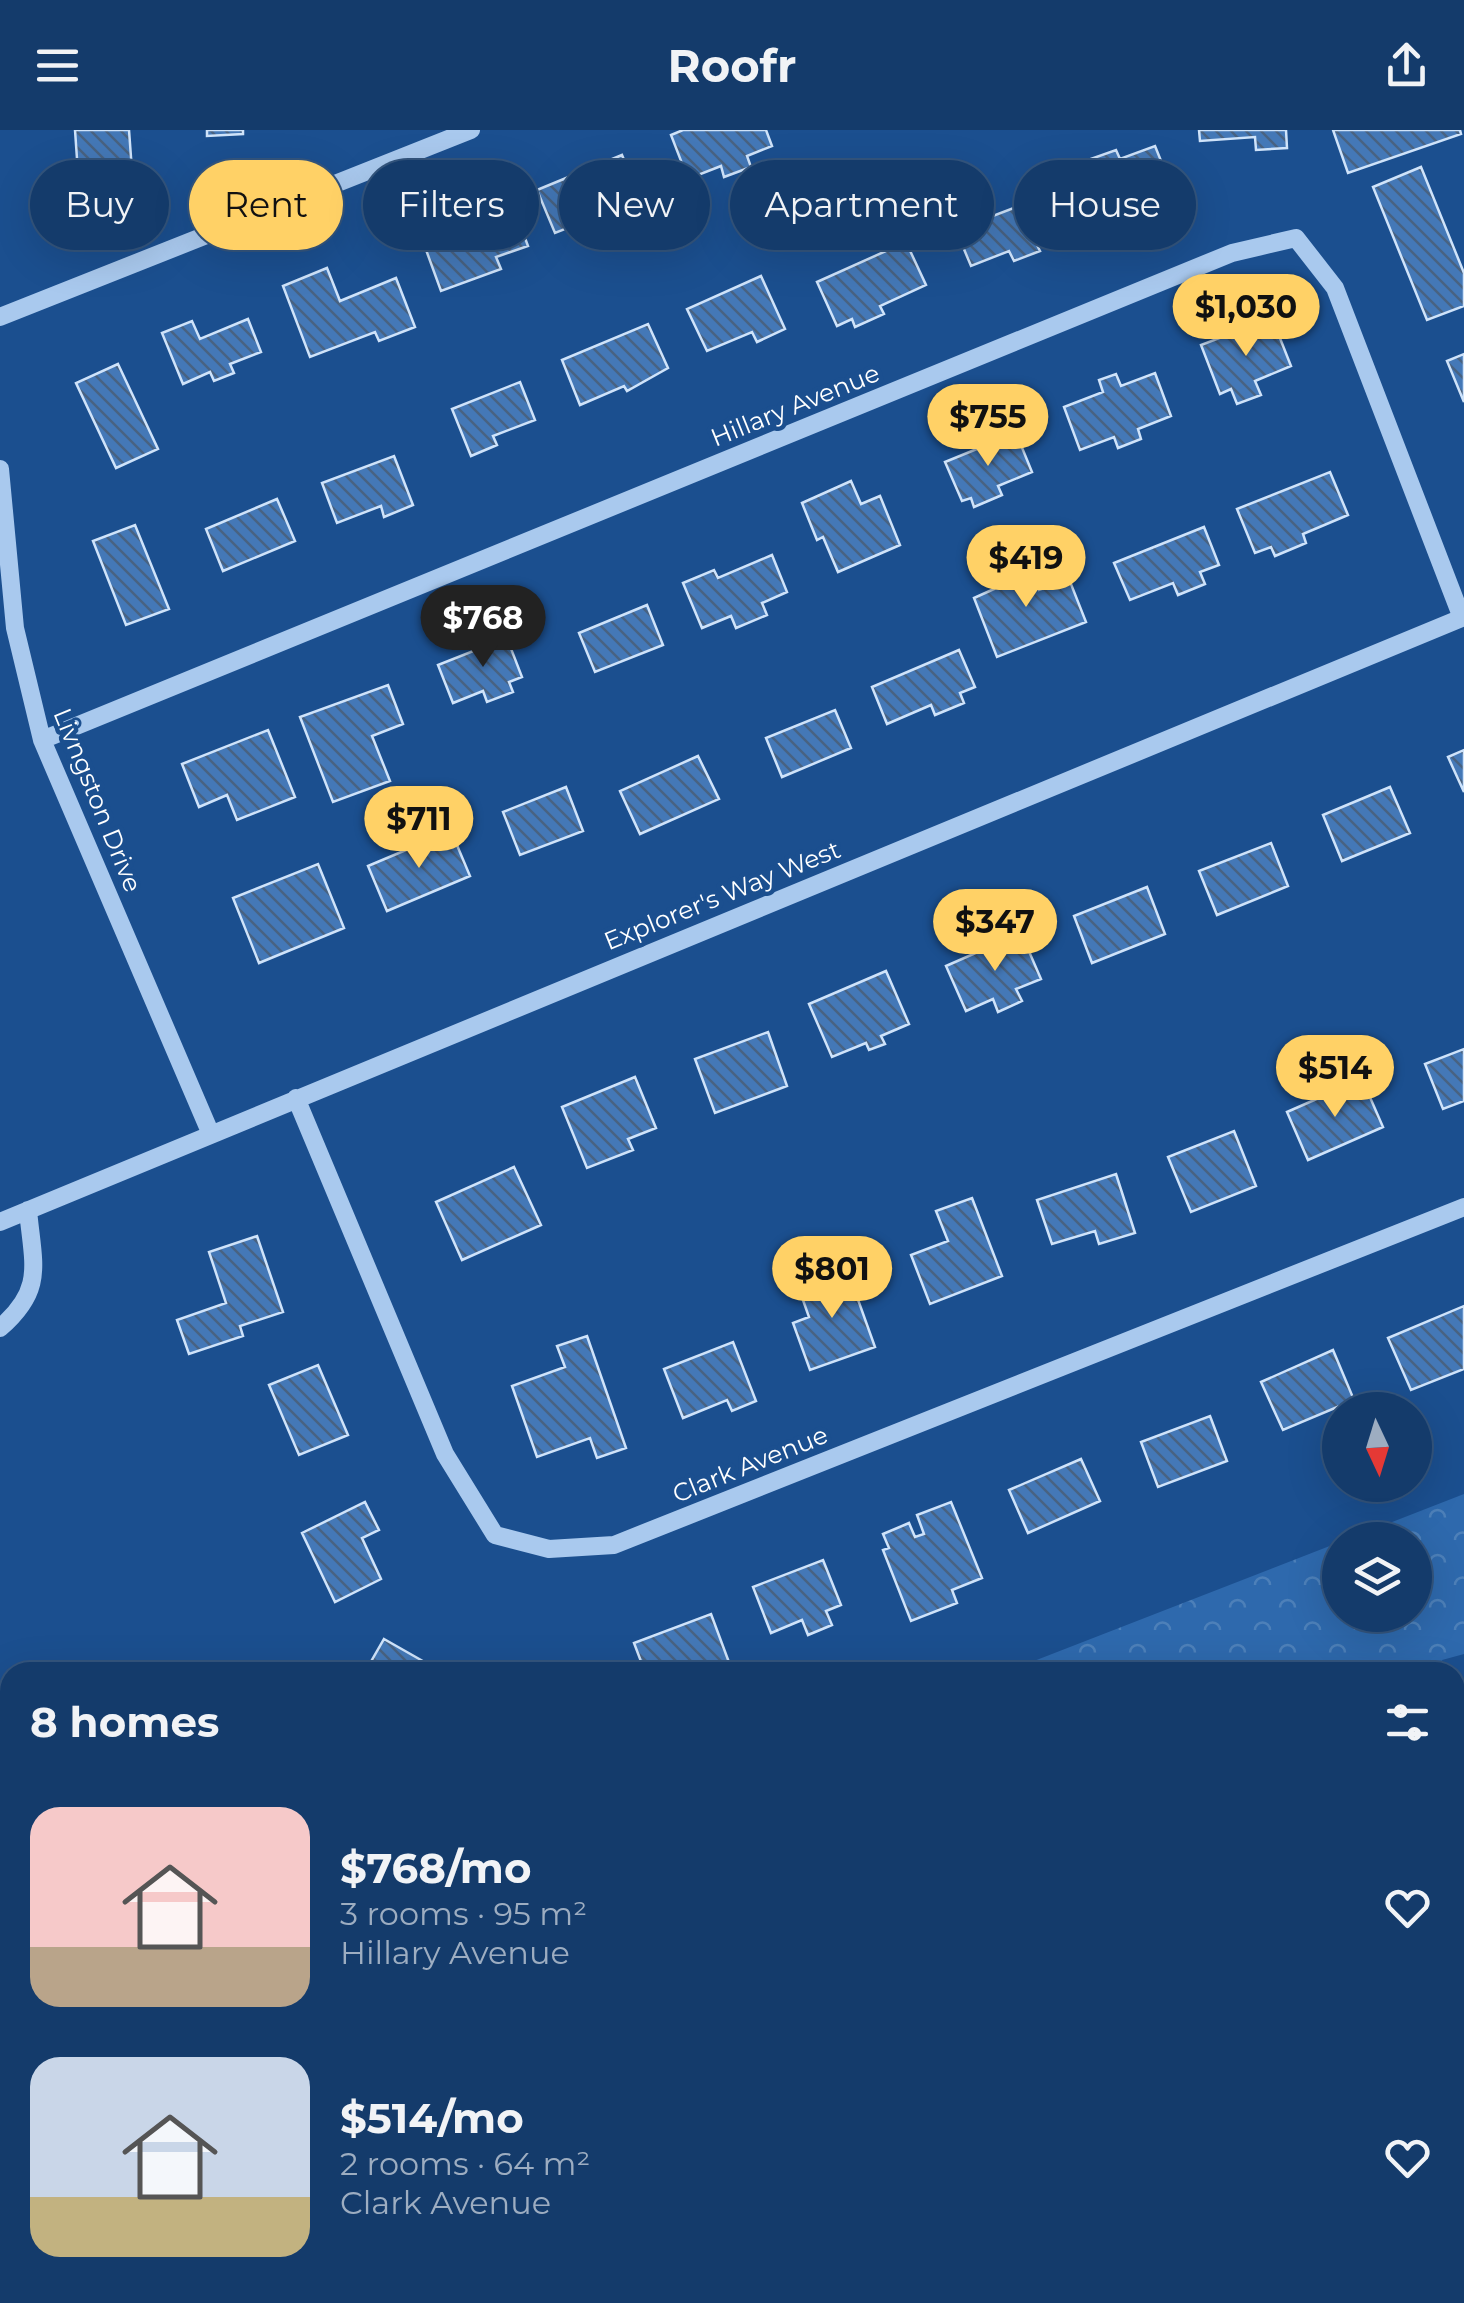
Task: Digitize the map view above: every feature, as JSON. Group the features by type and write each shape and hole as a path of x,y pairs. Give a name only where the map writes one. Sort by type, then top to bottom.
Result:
{"street":[{"path":"0,317 471,130"},
{"name":"Hillary Avenue","path":"42,740 1232,253 1296,238 1335,288 1463,617"},
{"name":"Livngston Drive","path":"0,469 16,628 42,740 210,1132"},
{"name":"Explorer's Way West","path":"0,1222 1463,617"},
{"name":"Clark Avenue","path":"296,1098 445,1454 496,1535 549,1549 614,1545 1464,1207"},
{"path":"0,1328 24,1308 35,1283 28,1210"}],"green space":[{"path":"1464,1494 1464,1654 1442,1662 1032,1662 1322,1549 1322,1632 1432,1632 1432,1522 1392,1522"}],"building":[{"path":"75,130 129,130 131,160 77,160"},
{"path":"207,130 243,130 243,134 207,136"},
{"path":"683,130 766,130 772,146 747,156 748,160 730,160 730,175 724,177 721,166 710,170 710,160 681,160 671,135"},
{"path":"1199,130 1286,130 1287,148 1256,150 1255,137 1200,141"},
{"path":"1333,130 1460,130 1461,134 1348,173"},
{"path":"1155,146 1161,160 1088,160 1116,150 1120,159"},
{"path":"1421,167 1464,273 1464,306 1427,320 1373,187"},
{"path":"559,181 559,231 555,233 539,189"},
{"path":"1014,208 1014,250 1040,251 1014,261 1009,251 971,266 964,250 994,250 994,216"},
{"path":"426,250 516,250 496,257 501,269 441,291"},
{"path":"888,250 910,250 926,285 880,306 884,314 855,327 852,319 837,326 817,282"},
{"path":"327,268 340,301 396,278 415,327 379,341 375,332 310,357 283,286"},
{"path":"761,276 785,329 757,342 752,332 707,351 687,309"},
{"path":"1272,318 1291,366 1255,381 1261,395 1237,404 1231,389 1220,394 1201,345"},
{"path":"248,319 261,352 230,364 234,373 214,381 210,372 183,384 162,333 192,321 200,339"},
{"path":"648,324 668,368 627,391 624,386 580,405 562,360"},
{"path":"1464,354 1464,402 1447,361"},
{"path":"118,364 158,449 116,468 76,383"},
{"path":"1155,373 1171,416 1138,429 1141,439 1118,448 1114,437 1080,450 1064,407 1103,392 1099,380 1116,374 1121,386"},
{"path":"520,382 535,420 493,436 497,445 471,456 452,409"},
{"path":"1016,433 1032,472 998,486 1002,495 974,507 971,498 962,501 945,462"},
{"path":"394,456 413,505 384,517 381,506 337,523 322,483"},
{"path":"1330,472 1348,515 1303,534 1306,543 1275,556 1271,547 1255,553 1237,509"},
{"path":"851,481 861,504 880,496 900,545 838,572 823,537 817,540 802,503"},
{"path":"277,499 295,541 223,571 206,529"},
{"path":"135,525 169,609 126,625 93,541"},
{"path":"1204,527 1219,565 1200,572 1205,584 1178,595 1173,583 1130,600 1114,563"},
{"path":"772,555 787,592 762,603 767,615 736,628 731,616 702,628 683,583 714,570 718,578"},
{"path":"1028,562 1039,590 1069,579 1086,622 997,657 974,598 994,589 989,577"},
{"path":"647,605 663,645 595,672 579,633"},
{"path":"503,628 522,677 509,682 513,692 487,702 483,691 453,703 438,665 481,648 477,638"},
{"path":"959,650 975,687 960,693 964,703 935,715 931,705 887,724 872,687"},
{"path":"388,685 403,724 372,736 390,781 333,802 300,717"},
{"path":"835,710 851,748 782,777 766,738"},
{"path":"268,730 295,797 237,820 227,795 199,807 182,764"},
{"path":"1464,750 1464,792 1448,757"},
{"path":"698,756 719,799 640,834 620,791"},
{"path":"566,787 583,831 520,855 503,812"},
{"path":"1390,787 1410,833 1342,861 1323,815"},
{"path":"451,831 470,876 387,911 368,866"},
{"path":"1271,843 1288,886 1217,915 1199,871"},
{"path":"318,864 344,928 259,963 233,898"},
{"path":"1147,887 1165,934 1092,963 1074,916"},
{"path":"1021,933 1041,979 1016,989 1022,1001 998,1012 993,999 966,1011 946,966"},
{"path":"886,971 909,1024 881,1036 885,1044 869,1050 866,1043 832,1057 809,1004"},
{"path":"768,1032 787,1086 715,1113 695,1059"},
{"path":"1464,1049 1464,1101 1443,1109 1425,1064"},
{"path":"635,1077 656,1128 628,1139 633,1150 587,1168 562,1107"},
{"path":"1362,1079 1383,1127 1308,1160 1287,1112"},
{"path":"1234,1131 1256,1186 1191,1212 1168,1157"},
{"path":"514,1167 541,1225 462,1260 436,1202"},
{"path":"1116,1174 1135,1233 1099,1244 1095,1231 1052,1244 1037,1200"},
{"path":"972,1198 1002,1276 930,1304 911,1255 948,1241 936,1211"},
{"path":"257,1236 283,1312 240,1326 243,1336 189,1354 177,1320 226,1303 209,1252"},
{"path":"847,1269 875,1347 810,1370 793,1323 809,1317 798,1286"},
{"path":"1464,1306 1464,1369 1411,1390 1388,1338"},
{"path":"587,1336 626,1448 597,1458 590,1438 537,1457 512,1386 565,1367 557,1346"},
{"path":"733,1342 756,1401 732,1411 727,1400 683,1418 664,1369"},
{"path":"1333,1350 1351,1392 1322,1392 1322,1414 1283,1430 1261,1382"},
{"path":"318,1365 348,1435 299,1455 269,1385"},
{"path":"1210,1416 1227,1461 1158,1487 1141,1442"},
{"path":"1081,1459 1100,1501 1028,1533 1009,1490"},
{"path":"365,1502 379,1530 362,1538 381,1579 335,1602 302,1533"},
{"path":"951,1502 982,1578 952,1590 957,1603 911,1621 883,1550 889,1548 883,1534 909,1523 915,1537 924,1534 917,1515"},
{"path":"823,1560 841,1605 826,1611 832,1625 808,1635 802,1620 771,1633 753,1587"},
{"path":"711,1614 729,1662 641,1662 634,1643"},
{"path":"384,1639 424,1662 371,1662"}]}
